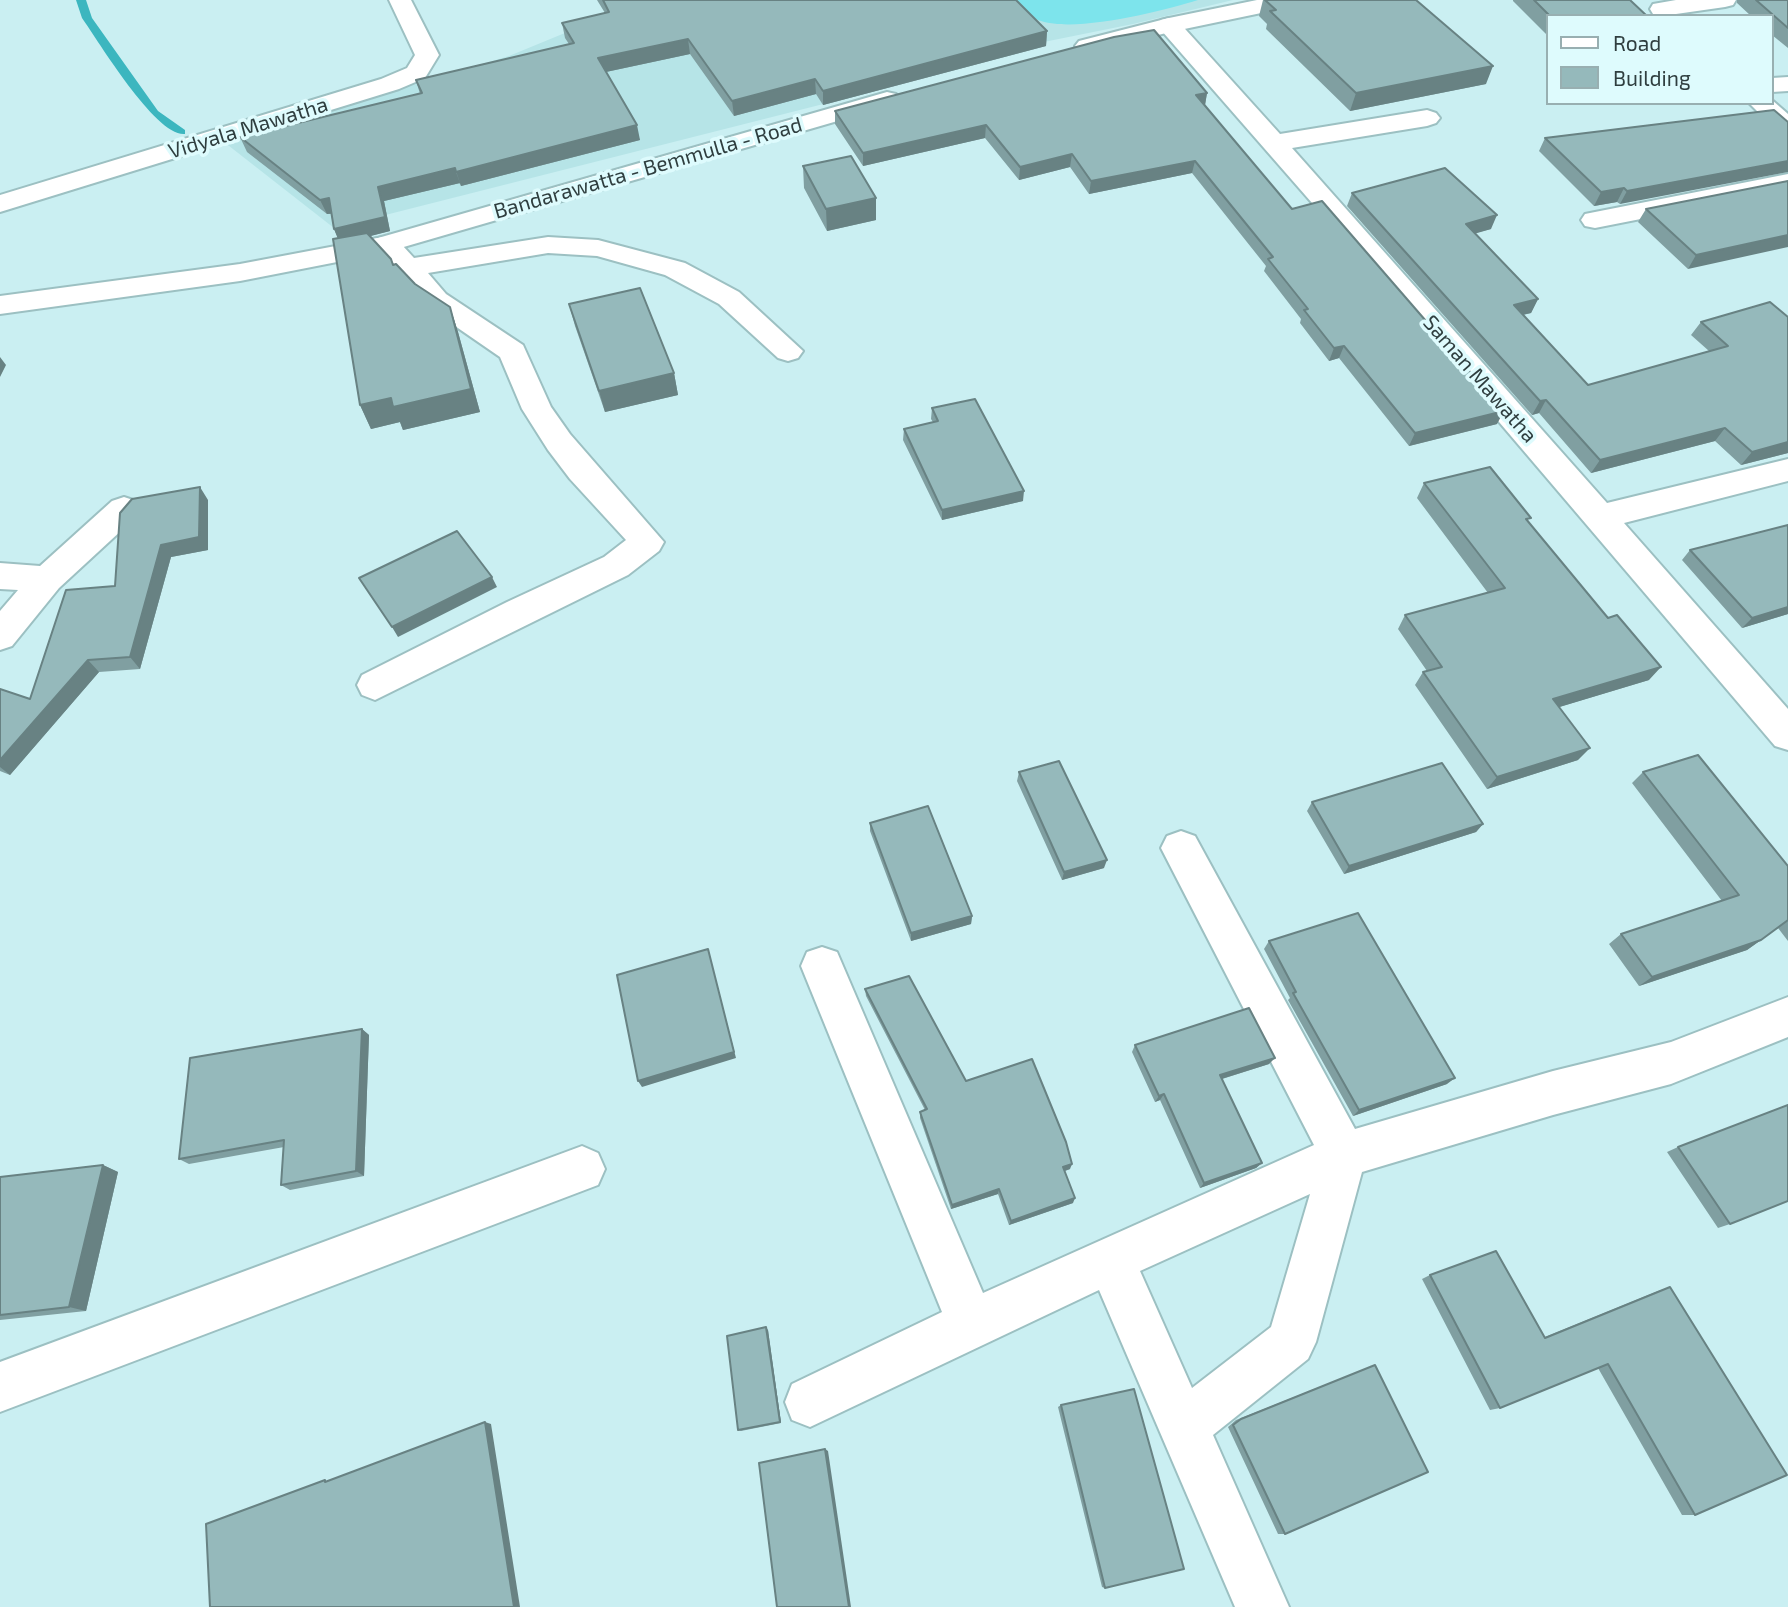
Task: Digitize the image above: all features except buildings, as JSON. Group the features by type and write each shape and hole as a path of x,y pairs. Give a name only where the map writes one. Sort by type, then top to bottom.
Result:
{"street":[{"name":"Vidyala Mawatha","path":"0,204 390,84 416,73 427,55 400,0"},
{"path":"1067,51 1169,25 1290,0"},
{"path":"1660,8 1725,0"},
{"name":"Saman Mawatha","path":"1169,25 1275,143 1788,735"},
{"name":"Bandarawatta - Bemmulla - Road","path":"0,305 224,276 320,260 383,245 908,93"},
{"path":"1763,105 1788,128"},
{"path":"1275,143 1427,118"},
{"path":"1595,220 1788,182"},
{"path":"375,685 519,611 616,566 647,542 581,471 559,442 537,408 513,352 436,300 383,245"},
{"path":"408,268 548,245 598,248 675,269 729,298 788,351"},
{"path":"1600,517 1788,470"},
{"path":"0,636 47,579 124,509"},
{"path":"0,576 47,579"},
{"path":"1181,848 1344,1155 1292,1342 1183,1427"},
{"path":"822,966 971,1323"},
{"path":"810,1402 971,1323 1344,1155 1553,1093 1671,1063 1788,1017"},
{"path":"0,1387 582,1168"},
{"path":"1110,1259 1262,1607"}],"shaded area":[{"path":"656,0 1233,0 1014,48 855,96 334,228 224,142 509,56 628,7"},
{"path":"1013,0 1198,0 1163,10 1095,23 1053,24 1028,14"}],"waterway":[{"path":"81,0 87,18 154,113 181,132"}]}
